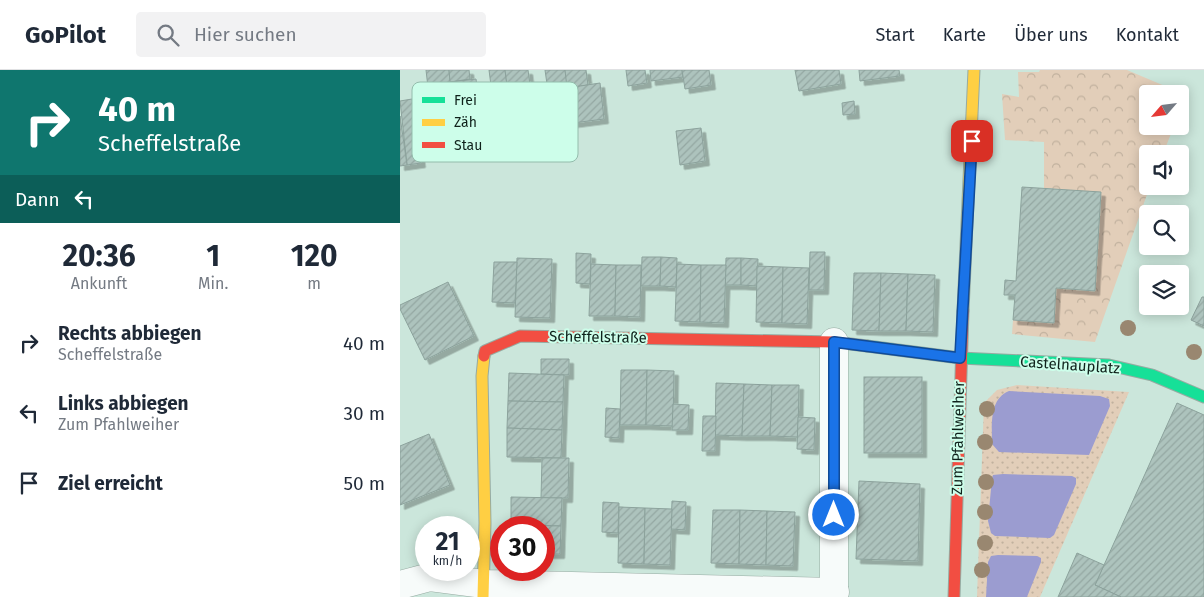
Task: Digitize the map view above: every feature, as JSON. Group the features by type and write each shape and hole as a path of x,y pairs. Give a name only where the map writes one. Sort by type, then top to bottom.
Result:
{"street":[{"name":"Zum Pfahlweiher","path":"954,597 960,358 974,102 974,70"},
{"name":"Scheffelstraße","path":"483,590 482,376 485,351 520,336 834,342 960,358"},
{"path":"400,585 430,577 483,590 834,595 834,342"},
{"name":"Castelnauplatz","path":"960,358 1109,365 1152,375 1204,397"}],"green space":[{"path":"1040,70 1127,70 1162,85 1139,85 1139,135 1170,135 1167,145 1139,145 1139,195 1147,195 1143,205 1139,205 1139,217 1095,342 1012,334 1013,320 1054,323 1056,288 1095,291 1101,193 1044,188 1044,142 1005,140 1002,94 1019,97 1018,72 1039,72"},
{"path":"1017,385 1129,392 1040,597 977,597 984,403 997,390"}],"water":[{"path":"1009,391 1100,396 1109,399 1110,406 1089,455 999,452 992,444 993,413 998,400"},
{"path":"993,475 1072,476 1076,478 1076,484 1054,535 1050,538 995,536 991,533 988,521 992,478"},
{"path":"991,556 1037,556 1041,558 1027,597 986,597 988,562"}],"building":[{"path":"426,70 449,70 450,82 427,82"},
{"path":"449,70 469,70 470,79 450,82"},
{"path":"489,70 505,70 507,82 491,82"},
{"path":"505,70 528,70 530,82 507,82"},
{"path":"545,70 565,70 567,82 547,82"},
{"path":"565,70 586,70 588,85 578,86 578,82 566,82"},
{"path":"626,70 645,70 647,83 628,86"},
{"path":"650,70 682,70 683,77 651,81"},
{"path":"682,70 709,70 711,85 685,89"},
{"path":"795,70 839,70 841,84 799,91"},
{"path":"859,70 899,70 900,76 860,81"},
{"path":"476,79 476,82 450,82"},
{"path":"600,83 604,119 578,122 578,86"},
{"path":"412,99 412,162 421,163 407,165 400,101"},
{"path":"854,101 855,114 843,115 842,103"},
{"path":"400,116 407,165 400,166"},
{"path":"701,128 705,161 680,165 676,131"},
{"path":"1022,187 1101,192 1095,291 1056,288 1054,323 1013,320 1015,295 1004,295 1005,280 1016,281"},
{"path":"810,252 825,252 824,290 809,290"},
{"path":"576,253 591,254 590,284 576,283"},
{"path":"642,257 661,257 660,286 641,286"},
{"path":"661,257 677,258 676,287 660,286"},
{"path":"517,258 552,259 550,318 515,317"},
{"path":"726,258 741,258 741,285 725,285"},
{"path":"741,258 758,259 757,286 741,285"},
{"path":"494,262 517,262 515,303 492,302"},
{"path":"591,264 616,265 615,316 589,316"},
{"path":"677,264 701,265 700,322 675,321"},
{"path":"616,265 641,265 640,317 615,316"},
{"path":"701,265 726,265 724,323 700,322"},
{"path":"757,266 783,267 782,323 756,322"},
{"path":"783,267 809,268 807,324 782,323"},
{"path":"854,273 881,273 879,331 852,330"},
{"path":"881,273 908,274 906,331 879,331"},
{"path":"908,274 935,275 933,332 906,331"},
{"path":"448,282 474,336 425,360 400,309 400,305"},
{"path":"1202,297 1204,297 1204,326 1191,320"},
{"path":"541,359 569,359 569,375 541,374"},
{"path":"621,370 647,370 646,425 620,425"},
{"path":"647,370 674,371 673,426 646,425"},
{"path":"509,373 564,375 563,402 508,401"},
{"path":"864,377 922,377 922,453 864,453"},
{"path":"716,383 744,384 742,436 715,435"},
{"path":"744,384 772,385 770,436 742,436"},
{"path":"772,385 799,385 798,437 770,436"},
{"path":"508,401 563,402 562,430 507,428"},
{"path":"1177,403 1204,415 1204,597 1121,597 1095,585"},
{"path":"673,404 689,405 688,430 672,430"},
{"path":"606,408 620,409 619,438 605,437"},
{"path":"703,416 716,416 715,451 702,451"},
{"path":"798,417 815,418 814,450 797,449"},
{"path":"507,428 562,430 561,458 507,457"},
{"path":"429,434 450,485 400,505 400,446"},
{"path":"542,458 569,458 568,498 541,498"},
{"path":"859,481 920,484 918,561 856,559"},
{"path":"511,497 562,498 561,526 555,526 555,516 511,516"},
{"path":"672,501 686,502 685,530 671,529"},
{"path":"603,502 619,503 618,533 602,532"},
{"path":"619,507 645,508 644,564 618,563"},
{"path":"645,508 672,509 670,565 644,564"},
{"path":"713,510 740,510 739,564 711,563"},
{"path":"740,510 767,511 766,565 739,564"},
{"path":"767,511 795,512 793,566 766,565"},
{"path":"555,526 561,526 560,554 555,554"},
{"path":"1077,553 1104,565 1095,585 1121,597 1058,597"}],"traffic: fast":[{"path":"867,346 960,358 1109,365 1152,375 1204,397"}],"traffic: slow":[{"path":"963,311 974,70"},
{"path":"483,597 485,523 482,376 484,356"}],"traffic: jam":[{"path":"954,597 963,311"},
{"path":"484,356 485,351 520,336 834,342 867,346"}],"route":[{"path":"834,515 834,342 960,358 972,141"}]}
